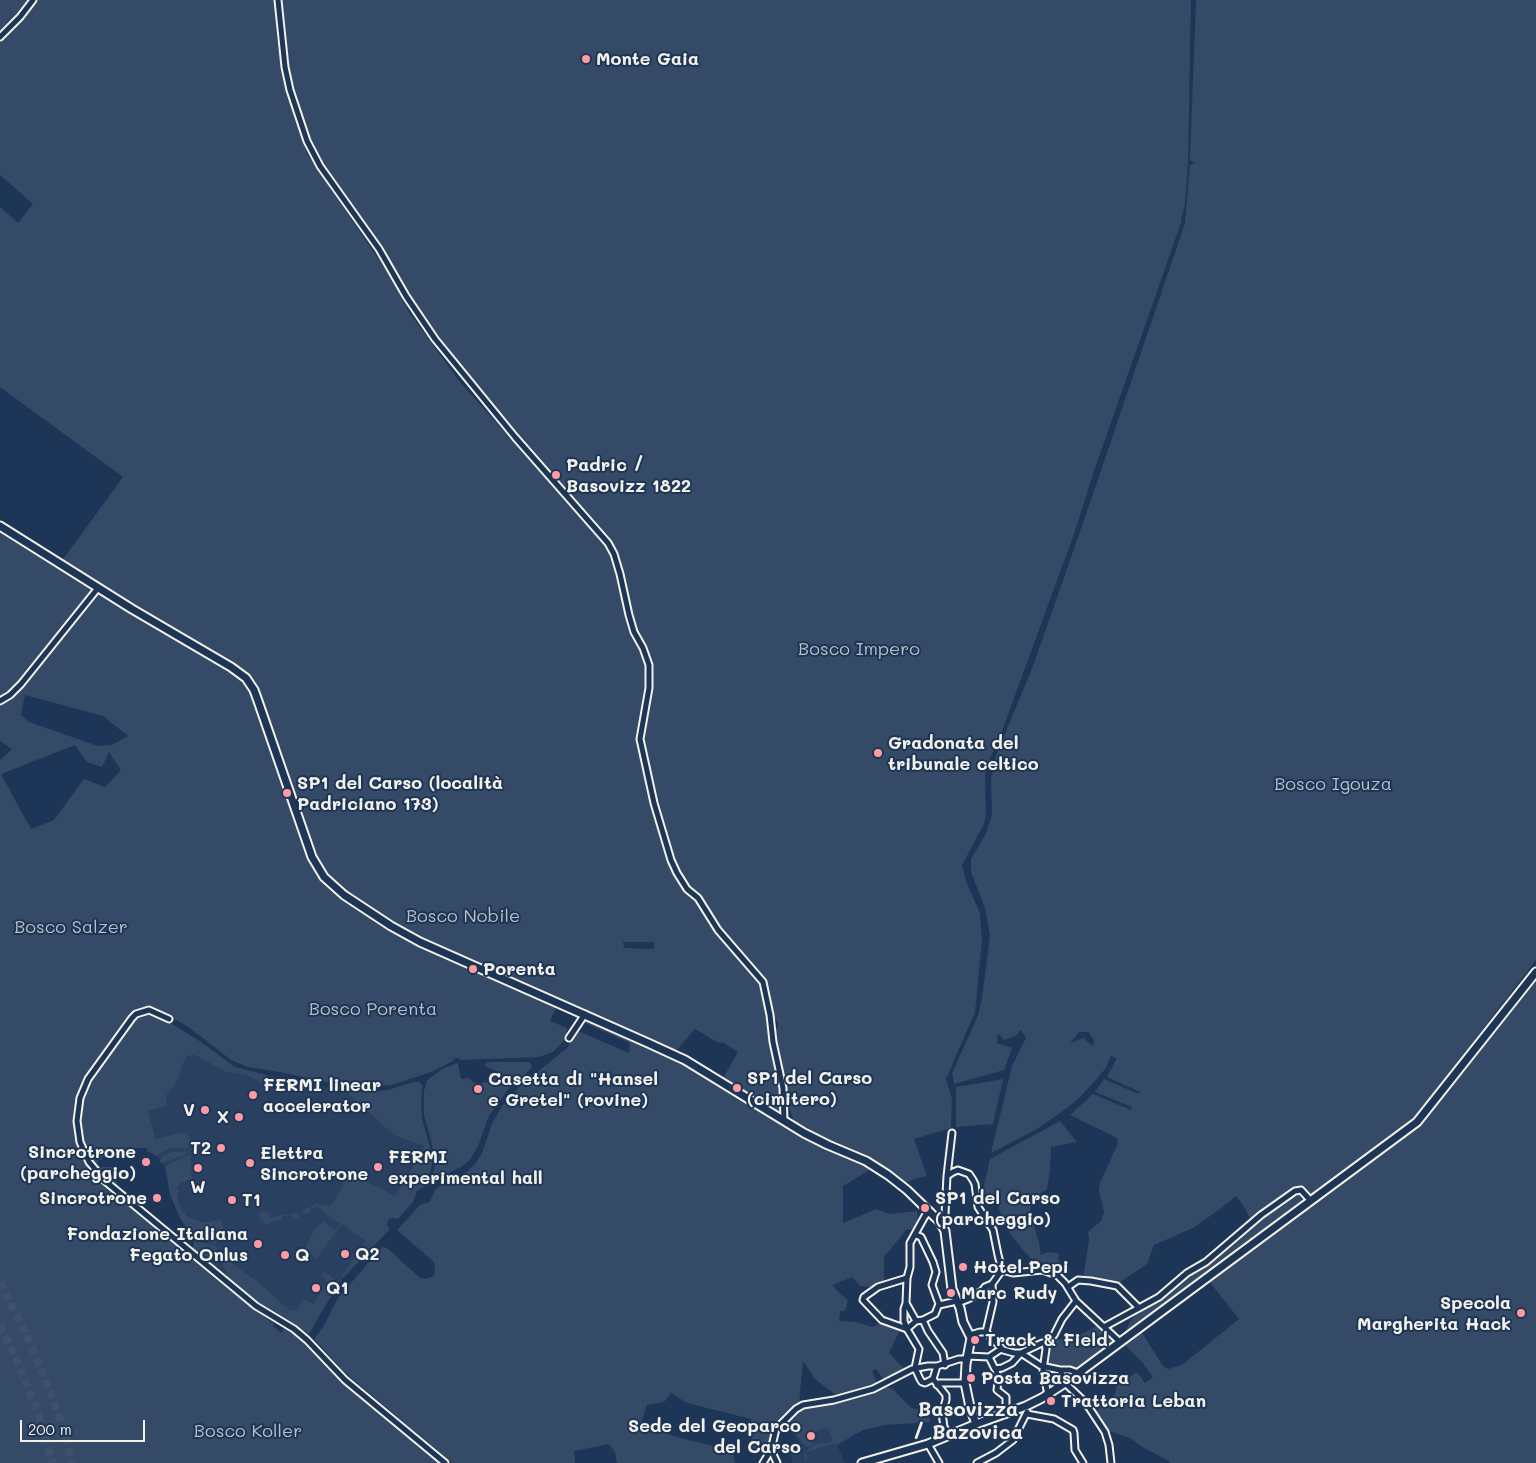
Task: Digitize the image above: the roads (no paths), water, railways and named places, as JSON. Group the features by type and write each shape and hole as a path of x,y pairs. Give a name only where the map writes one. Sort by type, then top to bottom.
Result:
{"main road":[{"path":"0,526 246,678 254,690 312,857 318,869 331,885 372,915 415,940 685,1060 784,1121 820,1141 866,1161 888,1174 930,1211 945,1231 951,1285 962,1312 963,1322 970,1335 965,1382 976,1424"},
{"path":"862,1463 928,1444 1006,1414 1026,1410 1048,1395 1417,1122 1536,972"}],"street":[{"path":"0,37 20,17 33,0"},
{"path":"278,0 280,30 289,84 307,141 320,166 379,249 406,296 435,339 515,437 608,543 614,554 634,632 643,648 649,665 649,688 640,740 654,802 671,860 687,889 698,898 718,930 763,982 783,1088 784,1121"},
{"path":"0,701 10,695 21,684 98,588"},
{"path":"169,1019 149,1010 141,1011 134,1015 88,1080 80,1098 77,1122 82,1148 89,1162 105,1181 256,1306 294,1329 308,1340 345,1380 445,1463"},
{"path":"569,1038 585,1014"},
{"path":"940,1222 945,1214 952,1133"},
{"path":"947,1176 958,1170 968,1174 973,1180 978,1207 993,1230 1002,1270"},
{"path":"1104,1327 1159,1297 1187,1273 1206,1262 1261,1215 1295,1190 1301,1190 1311,1201"},
{"path":"930,1211 925,1216 910,1243 910,1267 907,1278 904,1315 907,1329 919,1349 915,1368 922,1382 929,1382 933,1379 938,1366"},
{"path":"907,1329 916,1321 935,1314 939,1305 937,1294 932,1285 936,1272 921,1237 916,1235"},
{"path":"939,1305 968,1299 992,1284 1002,1270"},
{"path":"1002,1270 1014,1273 1046,1270 1060,1278 1076,1301 1120,1342"},
{"path":"907,1278 878,1287 864,1297 863,1300 882,1320 907,1329"},
{"path":"1068,1287 1078,1280 1117,1286 1139,1308"},
{"path":"986,1332 993,1302 992,1284"},
{"path":"996,1369 1012,1363 1021,1353 1044,1343 1054,1335 1062,1319 1076,1301"},
{"path":"906,1303 916,1321"},
{"path":"923,1320 928,1332 943,1353 945,1365"},
{"path":"970,1335 986,1332 1002,1349 1021,1353 1044,1367 1070,1370 1078,1373"},
{"path":"1044,1343 1046,1349 1044,1376 1048,1395"},
{"path":"762,1463 771,1450 776,1429 802,1405 834,1400 873,1389 915,1368 945,1365 967,1357 989,1357 1002,1349"},
{"path":"989,1357 996,1369 997,1390 1006,1397 1006,1414"},
{"path":"1060,1370 1065,1382 1086,1403 1105,1432 1110,1452 1110,1463"},
{"path":"933,1379 946,1397 942,1413 944,1426 950,1434"},
{"path":"937,1385 940,1383 965,1382"},
{"path":"977,1463 996,1453 1013,1440 1026,1410 1054,1419 1073,1430 1075,1450 1083,1463"},
{"path":"928,1444 939,1463"},
{"path":"771,1450 777,1463"}],"tunnel":[{"path":"0,1282 31,1345 47,1383 64,1429 72,1463"},
{"path":"0,1325 36,1407 53,1463"}],"place":[{"name":"Monte Gaia","path":"586,59"},
{"name":"Padric / Basovizz 1822","path":"556,475"},
{"name":"Gradonata del tribunale celtico","path":"878,753"},
{"name":"SP1 del Carso (località Padriciano 173)","path":"287,793"},
{"name":"Porenta","path":"473,969"},
{"name":"SP1 del Carso (cimitero)","path":"737,1088"},
{"name":"Casetta di \"Hansel e Gretel\" (rovine)","path":"478,1089"},
{"name":"FERMI linear accelerator","path":"253,1095"},
{"name":"V","path":"205,1110"},
{"name":"X","path":"239,1117"},
{"name":"T2","path":"221,1148"},
{"name":"Sincrotrone (parcheggio)","path":"146,1162"},
{"name":"Elettra Sincrotrone","path":"250,1163"},
{"name":"FERMI experimental hall","path":"378,1167"},
{"name":"W","path":"198,1168"},
{"name":"Sincrotrone","path":"157,1198"},
{"name":"T1","path":"232,1200"},
{"name":"SP1 del Carso (parcheggio)","path":"925,1208"},
{"name":"Fondazione Italiana Fegato Onlus","path":"258,1244"},
{"name":"Q2","path":"345,1254"},
{"name":"Q","path":"285,1255"},
{"name":"Hotel Pepi","path":"963,1267"},
{"name":"Q1","path":"316,1288"},
{"name":"Marc Rudy","path":"951,1293"},
{"name":"Specola Margherita Hack","path":"1521,1313"},
{"name":"Track & Field","path":"975,1340"},
{"name":"Posta Basovizza","path":"971,1378"},
{"name":"Trattoria Leban","path":"1051,1401"},
{"name":"Sede del Geoparco del Carso","path":"811,1436"}],"district":[{"name":"Basovizza / Bazovica","path":"968,1422"}],"park label":[{"name":"Bosco Impero","path":"859,649"},
{"name":"Bosco Igouza","path":"1333,784"},
{"name":"Bosco Nobile","path":"463,916"},
{"name":"Bosco Salzer","path":"71,927"},
{"name":"Bosco Porenta","path":"373,1009"},
{"name":"Bosco Koller","path":"248,1431"}]}
